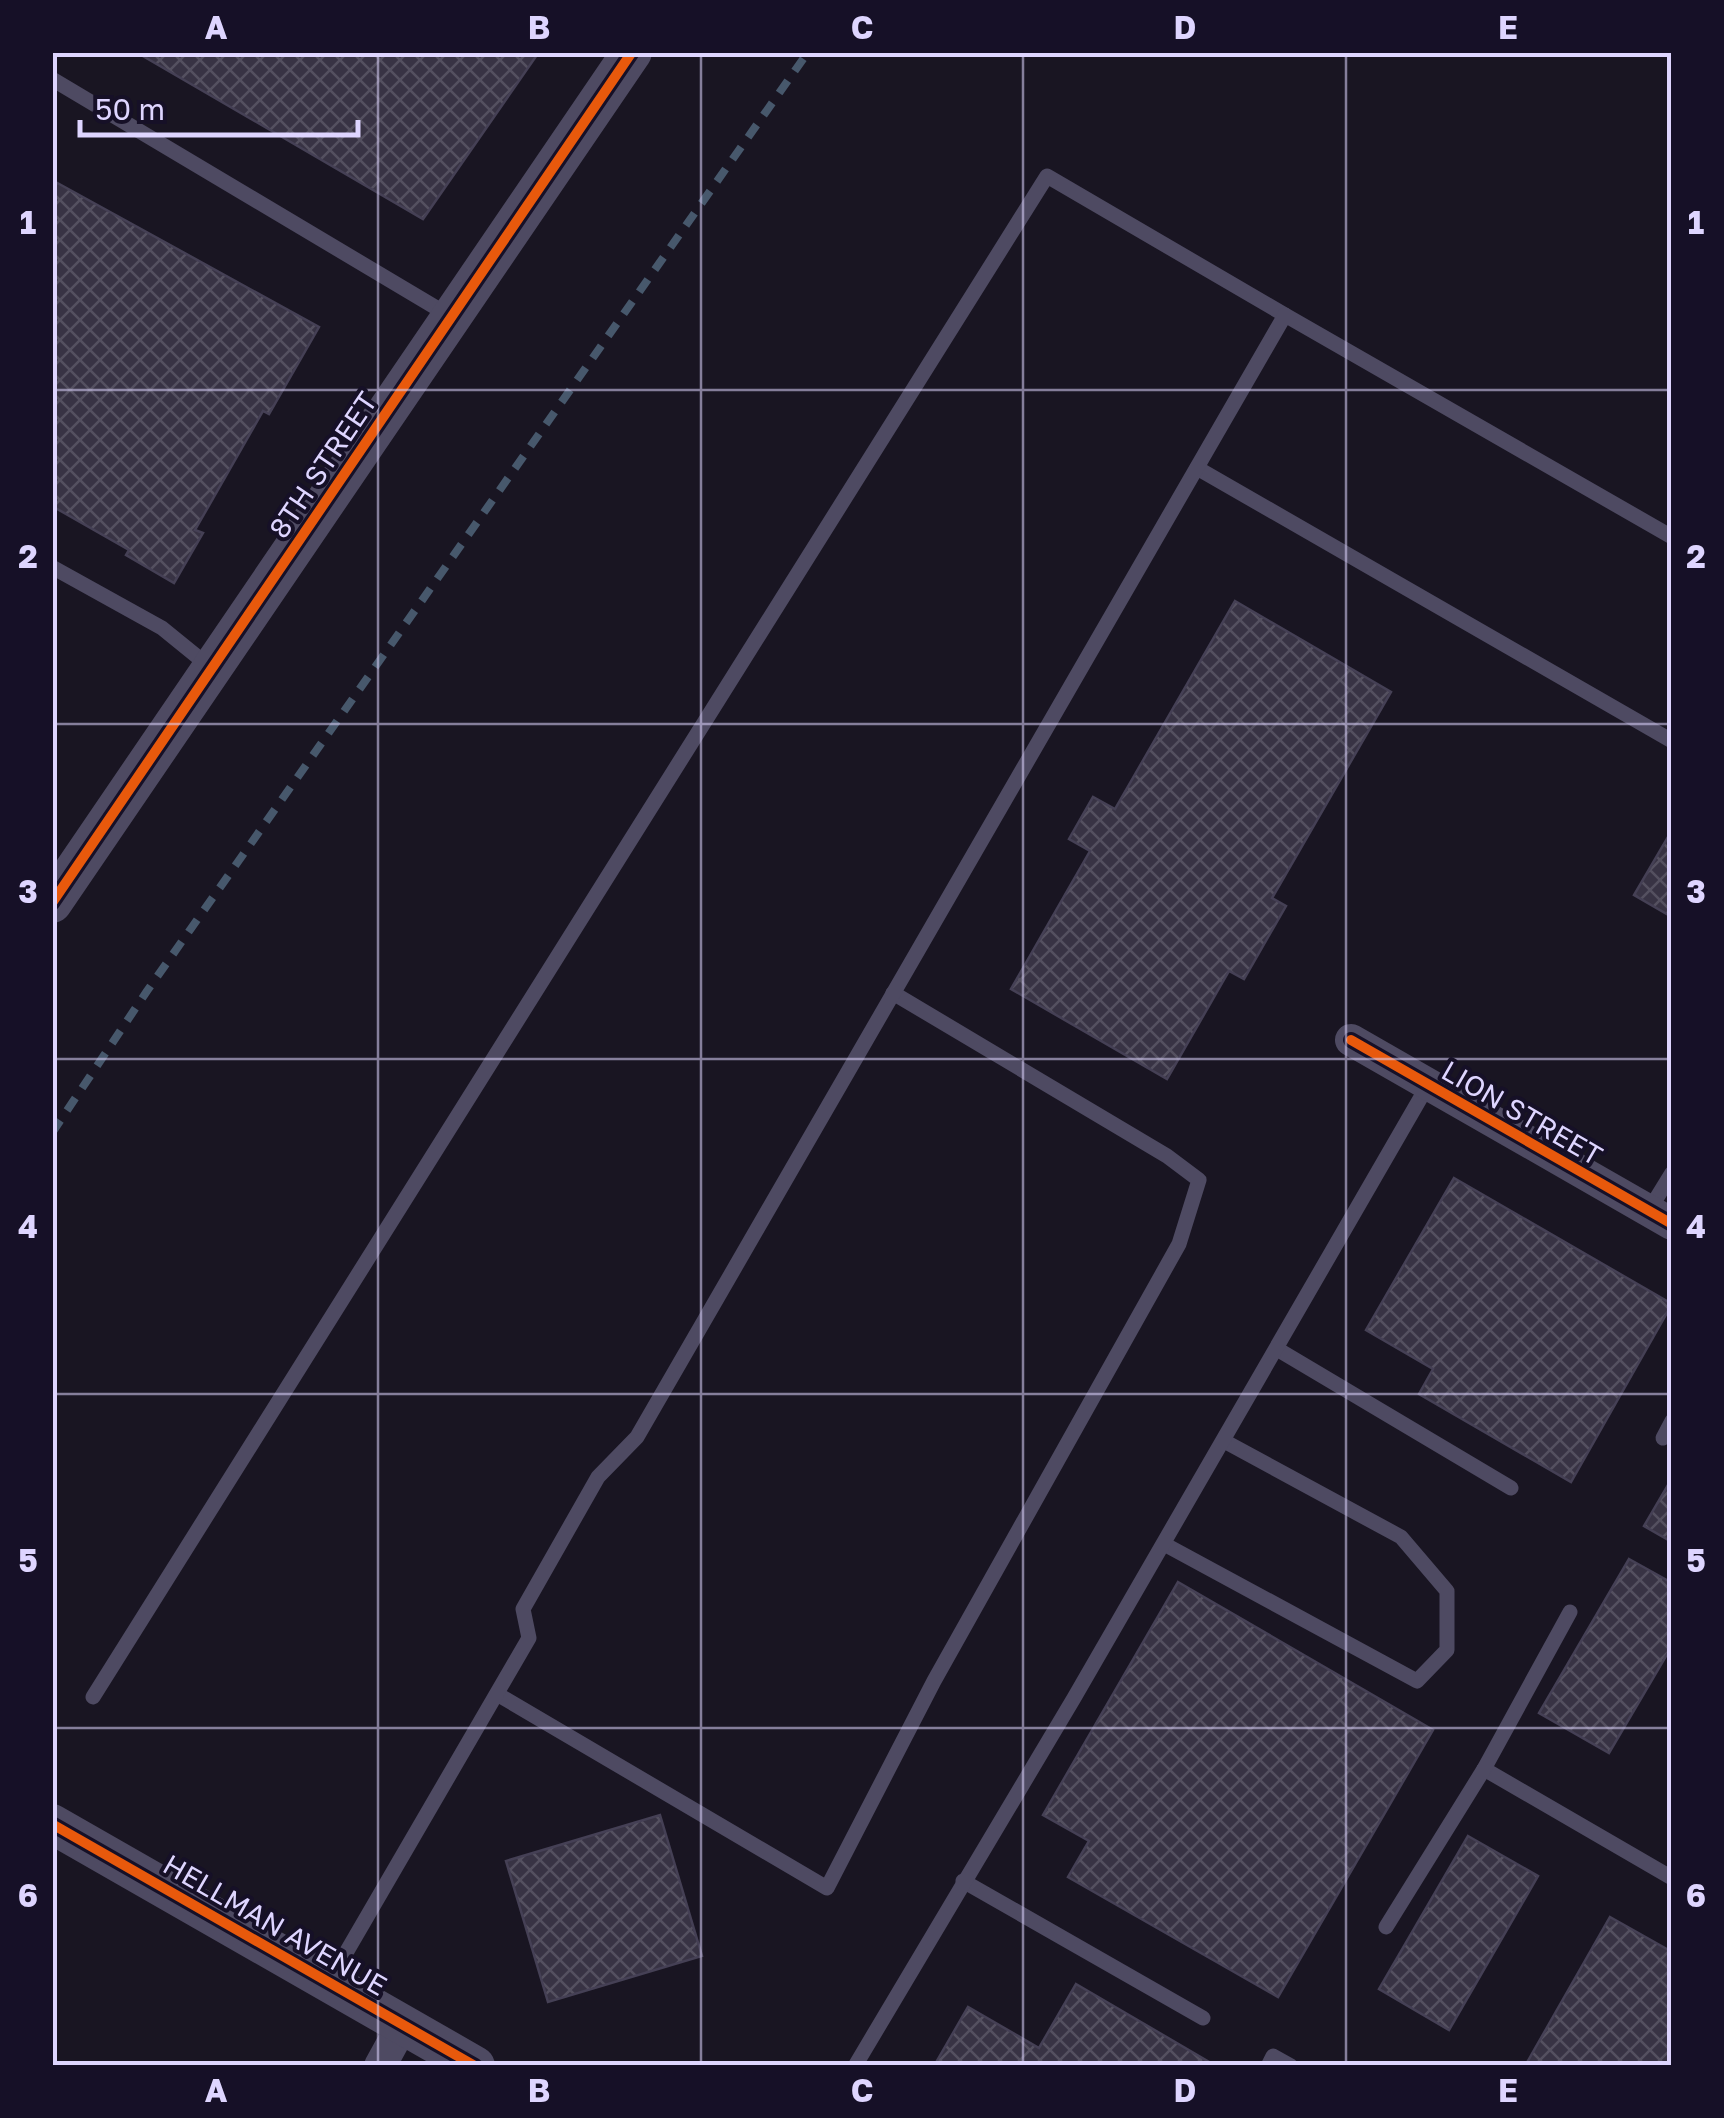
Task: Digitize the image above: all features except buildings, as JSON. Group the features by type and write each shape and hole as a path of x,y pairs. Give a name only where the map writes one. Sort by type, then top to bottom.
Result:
{"street":[{"name":"8TH STREET","path":"52,903 632,52"},
{"name":"LION STREET","path":"1352,1040 1660,1218"},
{"name":"HELLMAN AVENUE","path":"52,1824 475,2066"},
{"path":"380,2066 403,2024"}],"lane":[{"path":"52,80 450,316"},
{"path":"94,1697 1047,176 1672,537"},
{"path":"329,1982 529,1638 523,1609 598,1477 637,1437 1285,315"},
{"path":"1197,468 1672,741"},
{"path":"52,566 162,628 213,670"},
{"path":"497,1694 827,1888 943,1664 1178,1244 1199,1180 1167,1156 894,994"},
{"path":"855,2066 1164,1544 1428,1085"},
{"path":"1660,1218 1672,1174"},
{"path":"1276,1349 1511,1488"},
{"path":"1662,1438 1672,1421"},
{"path":"1164,1544 1417,1681 1447,1650 1448,1591 1401,1537 1224,1441"},
{"path":"1386,1927 1484,1769 1570,1612"},
{"path":"1484,1769 1672,1878"},
{"path":"962,1882 1203,2018"},
{"path":"1268,2066 1273,2056 1291,2066"}],"railway":[{"path":"52,1133 147,991 808,52"}],"cycle path":[{"path":"52,903 632,52"},
{"path":"1351,1040 1672,1224"},
{"path":"52,1824 475,2066"}]}
